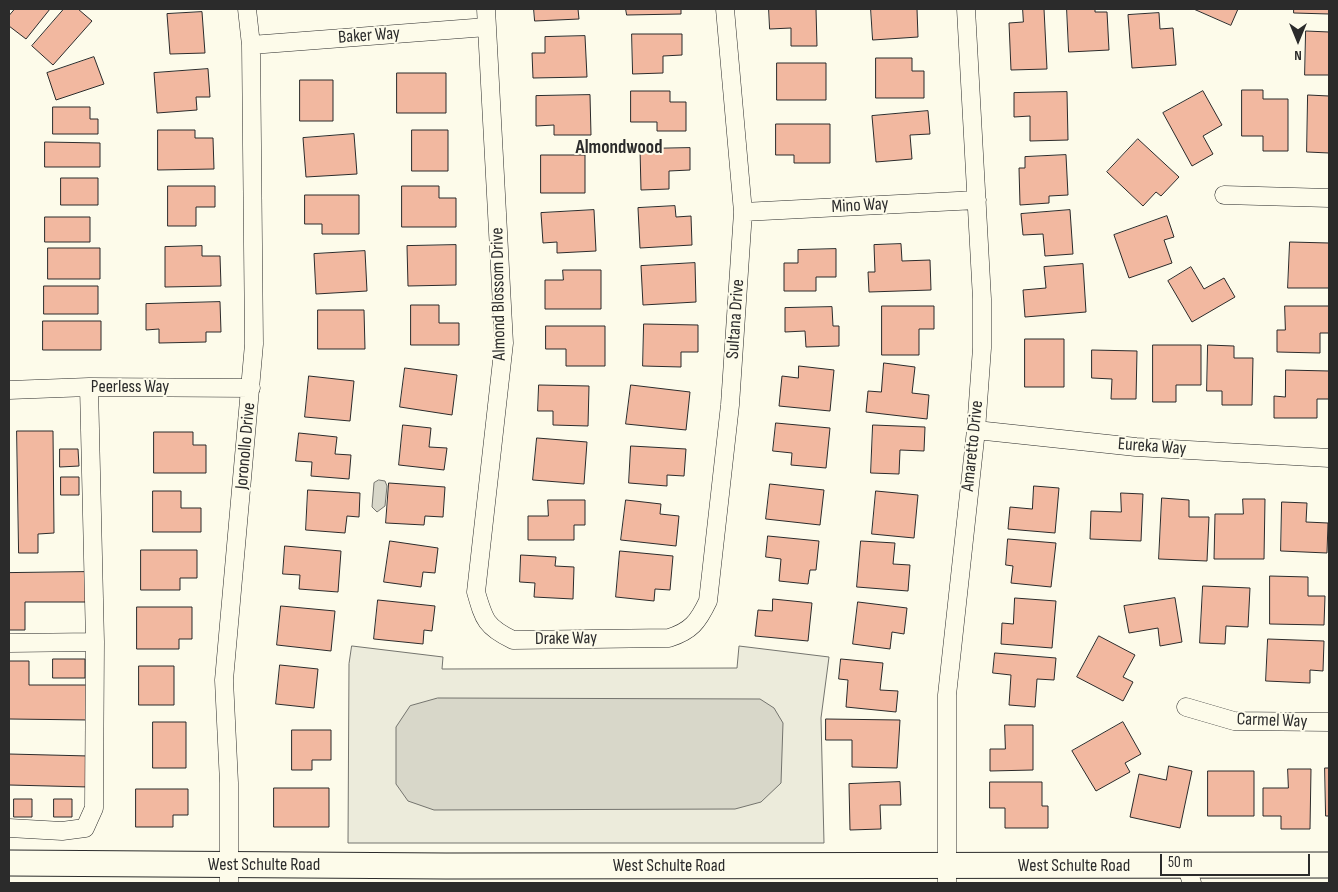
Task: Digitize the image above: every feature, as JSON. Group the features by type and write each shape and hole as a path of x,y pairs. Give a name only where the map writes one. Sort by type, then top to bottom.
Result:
{"main road":[{"name":"West Schulte Road","path":"9,863 229,874 1186,877 1329,866"}],"street":[{"name":"Joronollo Drive","path":"229,874 229,783 224,680 254,344 251,45 247,9"},
{"name":"Almond Blossom Drive","path":"478,578 504,343 486,9"},
{"name":"Sultana Drive","path":"694,626 708,601 730,405 744,212 725,9"},
{"name":"Amaretto Drive","path":"947,875 947,695 976,430 982,348 977,200 966,9"},
{"name":"Baker Way","path":"251,45 487,27"},
{"path":"1224,195 1329,198"},
{"name":"Mino Way","path":"744,212 977,200"},
{"name":"Peerless Way","path":"9,390 89,387 251,388"},
{"path":"9,828 62,831 86,828 94,808 95,642 89,387"},
{"name":"Eureka Way","path":"976,430 1136,447 1329,458"},
{"name":"Drake Way","path":"478,578 476,592 482,616 495,631 513,640 669,638 685,632 694,626"},
{"path":"9,643 95,642"},
{"name":"Carmel Way","path":"1186,707 1234,721 1329,722"}],"shaded area":[{"path":"379,480 385,481 387,486 385,506 377,512 372,507 374,483"},
{"path":"352,646 443,657 442,669 737,668 739,646 829,657 821,718 824,843 348,843 349,664"},
{"path":"438,698 760,699 774,708 783,723 781,783 761,802 735,809 434,810 408,801 396,784 396,727 410,706"}],"building":[{"path":"15,9 50,9 26,39 9,26 9,16"},
{"path":"64,9 78,9 92,21 53,65 32,46"},
{"path":"534,9 578,9 579,19 535,21"},
{"path":"626,9 681,9 681,14 627,15"},
{"path":"769,9 816,9 817,46 791,46 791,28 770,29"},
{"path":"871,9 917,9 918,37 873,40"},
{"path":"1023,9 1044,9 1047,69 1011,70 1009,23 1023,22"},
{"path":"1067,9 1095,9 1095,12 1107,12 1109,50 1069,52"},
{"path":"1194,9 1238,9 1231,25"},
{"path":"1294,9 1329,9 1329,14 1294,13"},
{"path":"202,12 205,53 170,54 167,14"},
{"path":"1159,13 1160,29 1173,28 1176,65 1132,68 1128,15"},
{"path":"1306,31 1329,32 1329,75 1305,75"},
{"path":"632,34 682,34 682,55 663,56 663,73 633,74"},
{"path":"585,36 587,77 533,78 532,53 545,53 545,37"},
{"path":"94,57 104,84 56,100 47,73"},
{"path":"876,58 912,58 912,71 924,71 924,98 876,98"},
{"path":"777,63 826,63 826,100 777,100"},
{"path":"208,69 210,97 196,97 197,110 157,113 154,73"},
{"path":"397,73 446,73 446,113 397,113"},
{"path":"300,80 333,80 333,121 300,121"},
{"path":"1242,90 1263,90 1263,99 1288,99 1288,151 1263,151 1263,136 1242,136"},
{"path":"631,91 670,91 670,102 686,102 686,131 657,131 657,122 631,122"},
{"path":"1203,91 1222,125 1203,136 1213,154 1192,166 1163,113"},
{"path":"1067,92 1068,140 1030,141 1030,116 1014,117 1014,93"},
{"path":"590,95 591,135 554,135 554,125 536,126 536,96"},
{"path":"1308,95 1329,96 1329,153 1307,152"},
{"path":"53,107 90,107 90,119 98,119 98,134 53,134"},
{"path":"928,111 930,134 910,135 912,159 876,162 872,116"},
{"path":"776,124 830,124 830,163 794,163 794,155 776,155"},
{"path":"158,130 195,130 195,138 213,138 214,169 158,170"},
{"path":"412,130 448,130 448,171 412,171"},
{"path":"354,134 357,174 306,177 303,138"},
{"path":"1138,139 1179,177 1161,196 1156,192 1143,206 1107,172"},
{"path":"45,142 100,143 100,167 45,167"},
{"path":"690,148 690,170 669,171 669,189 641,190 640,149"},
{"path":"541,155 585,155 585,193 541,193"},
{"path":"1066,155 1068,195 1049,196 1049,203 1020,205 1019,168 1025,168 1025,157"},
{"path":"61,178 98,178 98,205 61,205"},
{"path":"168,186 215,186 215,207 196,207 196,226 168,226"},
{"path":"402,186 439,186 439,198 456,198 456,227 402,227"},
{"path":"305,195 359,195 359,234 322,234 322,224 305,224"},
{"path":"675,206 676,217 691,216 692,245 640,248 638,208"},
{"path":"594,210 596,251 557,253 557,242 543,243 541,213"},
{"path":"1070,210 1073,254 1045,256 1043,234 1023,235 1021,214"},
{"path":"1167,216 1174,237 1164,240 1172,263 1129,278 1114,235"},
{"path":"45,217 90,217 90,242 45,242"},
{"path":"1290,242 1329,243 1329,288 1288,288"},
{"path":"901,244 902,261 930,260 931,290 869,292 868,272 875,272 874,245"},
{"path":"456,245 456,285 408,286 407,246"},
{"path":"202,246 202,256 220,256 221,286 165,287 165,247"},
{"path":"48,248 100,248 100,279 48,279"},
{"path":"836,249 836,277 816,277 816,291 784,291 784,263 798,263 798,250"},
{"path":"365,251 367,291 316,294 314,254"},
{"path":"695,263 696,302 643,305 641,266"},
{"path":"1083,264 1086,312 1025,317 1023,290 1046,288 1044,267"},
{"path":"1191,267 1204,289 1224,278 1235,297 1192,322 1168,281"},
{"path":"563,270 601,270 601,309 545,309 545,280 563,280"},
{"path":"44,286 98,286 98,314 44,314"},
{"path":"220,302 221,332 206,332 206,342 159,343 159,329 146,330 146,304"},
{"path":"411,305 439,305 439,323 459,323 459,345 411,345"},
{"path":"882,306 934,306 934,329 919,329 919,355 882,355"},
{"path":"1285,306 1329,306 1329,333 1320,333 1320,353 1277,352 1277,330 1285,330"},
{"path":"832,307 833,326 839,326 839,346 806,347 805,331 785,332 785,308"},
{"path":"318,310 364,310 365,349 318,349"},
{"path":"43,321 101,321 101,350 43,350"},
{"path":"644,324 698,325 698,352 681,352 681,367 643,366"},
{"path":"546,326 605,326 605,366 566,366 566,349 546,349"},
{"path":"1025,339 1064,339 1064,387 1025,387"},
{"path":"1153,345 1201,345 1201,385 1176,385 1176,402 1153,402"},
{"path":"1208,345 1234,346 1234,358 1253,358 1252,405 1222,405 1222,391 1207,391"},
{"path":"1092,350 1137,351 1136,399 1111,399 1112,379 1092,378"},
{"path":"884,363 915,367 912,393 929,395 927,419 866,412 868,391 881,392"},
{"path":"799,366 834,370 830,411 779,406 782,376 798,378"},
{"path":"405,368 457,375 452,415 400,407"},
{"path":"1286,370 1329,371 1329,399 1317,399 1317,418 1274,418 1274,396 1285,397"},
{"path":"309,376 354,381 350,421 305,417"},
{"path":"539,385 589,386 588,426 553,425 553,411 538,411"},
{"path":"631,385 690,392 686,430 626,424"},
{"path":"776,423 830,428 826,468 791,465 792,453 773,451"},
{"path":"403,425 431,428 429,447 447,448 444,470 399,465"},
{"path":"873,425 925,427 924,451 900,450 899,474 871,473"},
{"path":"17,431 53,431 54,533 38,534 38,553 19,553"},
{"path":"154,432 193,432 193,445 206,445 206,473 154,473"},
{"path":"299,433 337,437 335,454 351,455 349,479 311,476 312,462 296,461"},
{"path":"537,438 587,442 584,484 533,480"},
{"path":"631,446 686,449 684,476 667,475 667,486 629,483"},
{"path":"60,449 78,449 79,466 60,467"},
{"path":"61,477 79,477 79,495 61,495"},
{"path":"389,483 445,487 443,517 425,516 424,525 386,523"},
{"path":"770,484 824,490 820,525 766,519"},
{"path":"1034,486 1059,488 1055,533 1008,529 1010,507 1032,509"},
{"path":"308,490 360,493 359,517 347,516 345,533 306,530"},
{"path":"153,491 181,491 181,508 201,508 201,532 153,532"},
{"path":"876,491 918,495 914,538 872,534"},
{"path":"1121,493 1143,494 1141,541 1090,539 1091,511 1121,512"},
{"path":"1162,498 1189,500 1189,517 1209,517 1207,561 1159,559"},
{"path":"1243,499 1265,499 1264,559 1214,559 1215,514 1243,514"},
{"path":"548,500 585,500 585,525 574,525 574,540 528,540 528,516 548,516"},
{"path":"626,500 661,504 660,514 679,516 676,546 621,540"},
{"path":"1282,502 1307,503 1306,522 1328,523 1327,553 1281,551"},
{"path":"768,536 819,541 816,570 810,570 808,584 779,581 781,559 766,557"},
{"path":"1008,539 1056,543 1051,587 1011,583 1013,566 1006,565"},
{"path":"390,541 438,548 435,573 423,572 421,587 384,582"},
{"path":"861,541 895,543 893,564 910,565 908,591 857,587"},
{"path":"285,546 341,551 338,592 299,589 300,575 283,574"},
{"path":"141,550 197,550 197,578 180,578 180,590 141,590"},
{"path":"620,551 673,556 670,590 655,589 654,601 616,597"},
{"path":"521,555 556,557 555,566 574,567 573,599 534,597 535,583 520,582"},
{"path":"87,572 88,602 25,602 25,630 9,630 9,573"},
{"path":"1270,576 1308,577 1308,596 1325,596 1324,625 1270,624"},
{"path":"1203,586 1250,588 1248,627 1226,626 1225,644 1200,643"},
{"path":"1015,598 1056,601 1052,648 1001,644 1002,623 1013,624"},
{"path":"1175,598 1182,642 1160,646 1158,628 1129,633 1124,606"},
{"path":"773,599 812,603 808,641 755,636 758,610 772,611"},
{"path":"378,600 435,606 432,631 424,630 423,644 374,639"},
{"path":"858,602 907,608 904,634 892,632 890,649 853,644"},
{"path":"281,606 335,611 331,651 277,645"},
{"path":"137,607 192,607 192,639 179,639 179,649 137,649"},
{"path":"1099,636 1135,655 1123,677 1133,682 1123,701 1077,677"},
{"path":"1268,639 1324,641 1323,671 1310,670 1310,683 1266,681"},
{"path":"995,653 1056,658 1054,680 1037,679 1035,707 1009,705 1011,675 993,673"},
{"path":"53,659 85,659 85,678 53,678"},
{"path":"841,659 883,663 880,690 898,691 896,712 846,707 848,680 839,679"},
{"path":"9,661 29,661 29,685 90,685 89,720 9,719"},
{"path":"280,665 318,669 314,708 276,704"},
{"path":"139,666 174,666 174,705 139,705"},
{"path":"826,719 900,720 897,768 852,767 852,740 826,740"},
{"path":"153,722 186,722 186,768 153,768"},
{"path":"1123,722 1141,754 1125,763 1130,772 1096,791 1072,751"},
{"path":"1005,725 1033,725 1033,770 990,771 990,749 1005,749"},
{"path":"292,730 331,730 331,760 312,760 312,770 292,770"},
{"path":"9,754 89,756 89,787 9,785"},
{"path":"1169,766 1192,771 1180,828 1130,817 1139,774 1166,780"},
{"path":"1325,768 1329,768 1329,816 1326,816"},
{"path":"1288,769 1311,769 1310,829 1281,829 1281,816 1263,816 1263,788 1288,788"},
{"path":"1208,771 1254,771 1254,816 1208,816"},
{"path":"900,782 901,805 880,805 881,829 850,830 849,784"},
{"path":"990,782 1042,782 1042,806 1048,806 1048,828 1005,828 1005,808 990,808"},
{"path":"274,788 329,788 329,827 274,827"},
{"path":"136,789 188,789 188,815 173,815 173,827 136,827"},
{"path":"14,799 32,799 32,817 14,817"},
{"path":"54,799 72,799 72,817 54,817"}],"district":[{"name":"Almondwood","path":"619,148"}]}
